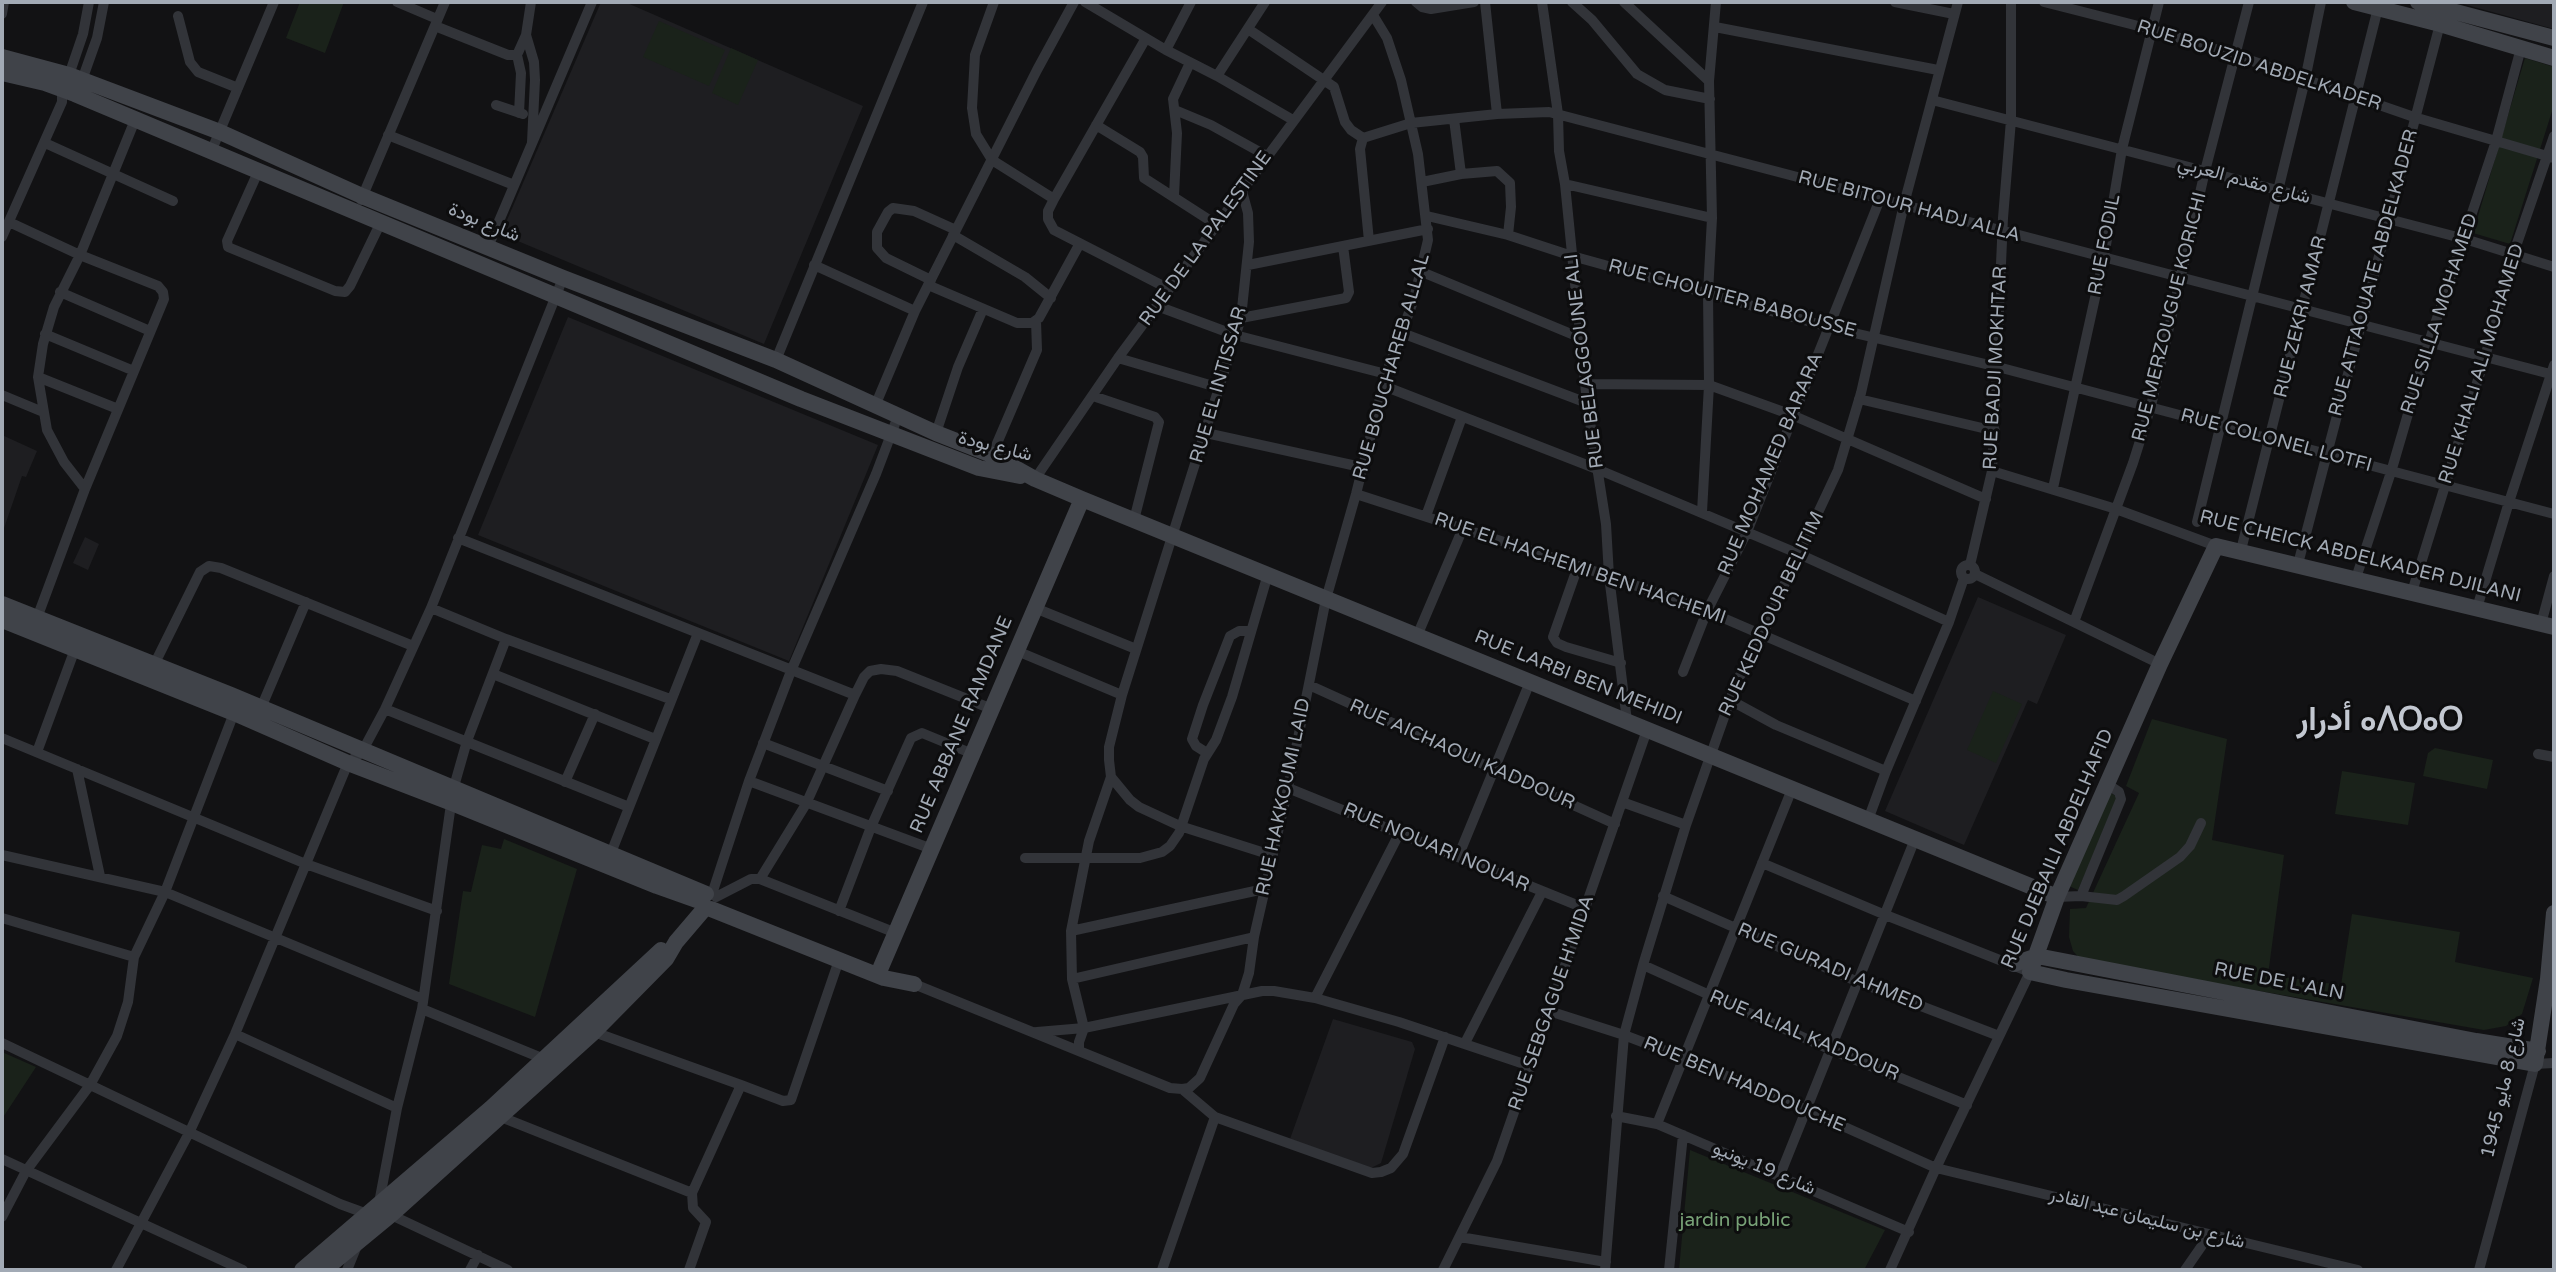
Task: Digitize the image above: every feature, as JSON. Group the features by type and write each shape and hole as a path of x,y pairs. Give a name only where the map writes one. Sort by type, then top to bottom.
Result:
{"street":[{"path":"2,14 4,2"},
{"path":"70,88 89,2"},
{"path":"2,237 70,88 97,38 104,2"},
{"path":"211,152 274,2"},
{"path":"397,2 508,55 517,55"},
{"path":"356,212 444,2"},
{"path":"519,113 521,73 517,55 526,35 531,2"},
{"path":"488,247 592,2"},
{"path":"776,360 922,2"},
{"path":"994,2 975,55 972,93 976,134 992,160 1054,199"},
{"path":"875,406 929,282 1074,2"},
{"path":"1085,2 1293,120"},
{"path":"1106,13 1113,2"},
{"path":"1166,50 1191,2"},
{"path":"1217,76 1265,2"},
{"name":"RUE DE LA PALESTINE","path":"1035,479 1118,358 1382,2"},
{"path":"1416,2 1431,9 1474,2"},
{"path":"1485,2 1497,114"},
{"name":"RUE BELAGGOUNE ALI","path":"1542,2 1558,114 1559,151 1565,184 1587,403 1606,524 1609,576 1627,721"},
{"path":"1572,2 1592,20 1637,74 1665,90 1710,99"},
{"path":"1624,2 1709,81"},
{"path":"1702,513 1709,385 1707,293 1712,218 1709,81 1716,2"},
{"path":"1895,2 1954,14"},
{"name":"RUE KEDDOUR BELITIM","path":"1605,1266 1624,1035 1643,965 1686,825 1739,677 1749,664 1834,480 1859,399 1904,204 1958,2"},
{"name":"RUE BADJI MOKHTAR","path":"1868,820 1970,572 1992,471 2011,120 2011,2"},
{"name":"RUE BOUZID ABDELKADER","path":"2043,2 2235,54 2414,117 2551,157"},
{"name":"RUE FODIL","path":"2053,488 2104,257 2122,149 2159,2"},
{"name":"RUE MERZOUGUE KORICHI","path":"2074,622 2151,406 2249,2"},
{"path":"2197,522 2305,80 2321,2"},
{"path":"2354,2 2379,4 2554,58"},
{"path":"2418,2 2554,38"},
{"name":"RUE ZEKRI AMAR","path":"2241,550 2304,310 2328,202 2379,4"},
{"name":"RUE BOUCHAREB ALLAL","path":"1326,598 1386,374 1422,272 1428,229 1422,182 1401,80 1387,38 1373,15"},
{"path":"178,16 190,62 198,72 238,88"},
{"name":"RUE ATTAOUATE ABDELKADER","path":"2298,564 2440,24"},
{"path":"1715,27 1938,70"},
{"path":"1248,29 1336,90 1345,122 1363,138 1360,149 1369,241"},
{"path":"526,35 534,62 531,149"},
{"path":"1146,38 1048,211 1050,225 1054,230 1169,289"},
{"name":"RUE SILLA MOHAMED","path":"2356,578 2391,472 2429,342 2497,141 2521,48"},
{"path":"2,57 70,88"},
{"path":"1174,196 1177,132 1175,92 1190,62"},
{"path":"2,73 70,88"},
{"name":"شارع بودة","path":"70,88 135,120 258,172 891,434 979,468 1035,479"},
{"name":"شارع بودة","path":"70,88 220,132 362,196 563,278 776,360 936,433 992,455 1035,479"},
{"name":"شارع مقدم العربي","path":"1932,100 2465,239 2554,268"},
{"path":"496,105 533,117"},
{"path":"1175,110 1211,125 1267,156"},
{"name":"RUE BITOUR HADJ ALLA","path":"1363,138 1411,123 1534,111 1558,114 2485,357 2553,371"},
{"path":"1454,119 1461,174"},
{"path":"85,489 53,444 43,412 38,377 45,334 135,120"},
{"path":"1096,125 1136,148 1143,157 1144,178 1217,225"},
{"path":"388,135 514,185"},
{"name":"RUE KHALI ALI MOHAMED","path":"2412,592 2485,357 2513,255 2551,157 2554,136"},
{"path":"45,143 173,201"},
{"path":"258,172 227,241 228,247 335,291 345,292 351,286 381,222"},
{"path":"1422,182 1461,174 1497,172 1507,178 1511,207 1508,235"},
{"path":"1565,184 1712,218"},
{"name":"RUE EL INTISSAR","path":"1084,1028 1072,979 1071,931 1085,859 1111,777 1110,747 1122,695 1241,318 1248,265 1248,213 1242,191"},
{"name":"RUE MOHAMED BARARA","path":"1683,672 1707,611 1746,532 1880,199"},
{"path":"1036,321 1017,323 983,309 880,253 877,248 877,232 888,212 901,208 914,211 954,232 1025,277 1051,298"},
{"name":"RUE CHOUITER BABOUSSE","path":"1427,216 1508,235 1572,256 1829,327 1998,367"},
{"path":"9,222 80,255 158,286 164,299 85,489 37,618"},
{"path":"1248,265 1428,229"},
{"path":"992,455 1037,350 1036,321 1079,245"},
{"path":"1241,318 1346,298 1349,292 1343,246"},
{"path":"814,265 915,311"},
{"path":"1422,272 1581,338"},
{"path":"116,1270 189,1133 235,1034 348,764 362,752 385,709 431,608 563,278"},
{"path":"61,292 150,331"},
{"path":"1157,306 1235,335 1386,374"},
{"path":"936,433 958,367 983,309"},
{"path":"1402,333 1587,403"},
{"path":"45,334 134,371"},
{"path":"1118,358 1220,388"},
{"name":"RUE COLONEL LOTFI","path":"1998,367 2554,514"},
{"path":"2477,608 2553,371"},
{"path":"38,377 118,409"},
{"path":"1586,384 1709,385 1792,415 1986,499"},
{"path":"1384,386 1597,468 1799,554 1949,622"},
{"path":"2,394 43,412"},
{"path":"1093,396 1155,417 1159,422 1134,520"},
{"path":"1859,399 1995,431"},
{"path":"302,1270 366,1215 386,1208 501,1117 594,1032 666,959 676,942 710,900 763,743 898,416"},
{"path":"1426,516 1462,416"},
{"path":"1206,433 1361,467"},
{"name":"RUE CHEICK ABDELKADER DJILANI","path":"1992,471 2116,509 2216,546 2548,625"},
{"name":"RUE LARBI BEN MEHIDI","path":"1035,479 2057,897"},
{"name":"RUE EL HACHEMI BEN HACHEMI","path":"1356,494 1609,576 1707,611 1916,701"},
{"name":"RUE ABBANE RAMDANE","path":"881,967 1082,499"},
{"path":"1418,636 1463,528"},
{"path":"458,538 855,695"},
{"name":"RUE DJEBAILI ABDELHAFID","path":"1890,1270 2033,964 2057,897 2160,664 2216,546"},
{"path":"1578,566 1553,637 1557,643 1566,647 1621,663"},
{"path":"154,665 200,572 205,567 221,568 413,646"},
{"path":"1970,572 2160,664"},
{"path":"1025,858 1140,858 1162,852 1175,840 1207,753 1216,740 1268,574"},
{"path":"2548,625 2554,576"},
{"name":"RUE HAKKOUMI LAID","path":"1182,1089 1189,1088 1199,1078 1234,1004 1242,995 1249,973 1254,937 1288,788 1326,598"},
{"path":"261,708 306,602"},
{"path":"2,604 261,708 657,887 722,903 839,960 884,978 914,984"},
{"path":"431,608 506,639 670,699"},
{"path":"1035,608 1136,649"},
{"path":"2,620 234,713 348,764 453,796 611,853 710,900"},
{"path":"1207,753 1194,743 1193,732 1230,636 1239,631 1251,631"},
{"path":"611,853 698,633"},
{"path":"386,1208 397,1108 422,1004 453,796 467,741 506,639"},
{"path":"37,752 75,649"},
{"path":"1017,651 1122,695"},
{"path":"1220,659 1241,665"},
{"path":"760,878 806,804 867,674 873,670 889,670 992,709"},
{"path":"493,674 655,739"},
{"path":"1458,857 1530,682"},
{"name":"RUE AICHAOUI KADDOUR","path":"1309,685 1615,824"},
{"path":"1730,700 1776,725 1886,771"},
{"path":"385,709 628,807"},
{"path":"2,1217 26,1171 90,1085 122,1024 134,957 165,892 234,713"},
{"path":"565,782 595,714"},
{"name":"RUE SEBGAGUE H'MIDA","path":"1443,1270 1497,1161 1647,730"},
{"path":"839,911 871,827 907,745 915,735 929,735 972,754"},
{"path":"2,738 306,864 437,911"},
{"path":"763,743 888,791"},
{"path":"2538,754 2554,757"},
{"path":"77,769 100,876"},
{"path":"1111,777 1130,800 1150,813 1180,826 1271,855"},
{"path":"749,781 932,849"},
{"path":"2081,896 2121,799 2119,792 2107,784"},
{"name":"RUE NOUARI NOUAR","path":"1288,788 1584,908"},
{"path":"1657,1124 1792,789"},
{"path":"1622,802 1686,825"},
{"path":"2057,897 2081,896 2110,900 2124,897 2180,857 2190,846 2201,823"},
{"path":"1315,998 1400,832"},
{"path":"1780,1175 1915,839"},
{"path":"2,855 165,892 544,1059"},
{"path":"1762,863 1883,914 2014,964 2033,964"},
{"path":"710,900 751,879 760,878 895,933"},
{"path":"1071,931 1264,889"},
{"path":"1465,1043 1542,892"},
{"name":"RUE GURADI AHMED","path":"1663,896 1856,981 1999,1037"},
{"name":"شارع 8 مايو 1945","path":"2479,1270 2544,1060 2554,913"},
{"path":"2,918 134,957"},
{"path":"796,937 881,967 914,984 1170,1088 1182,1089 1215,1117 1372,1173 1391,1168 1403,1154 1445,1037"},
{"path":"1072,979 1254,937"},
{"path":"324,1270 358,1242 386,1208 659,951 676,942"},
{"path":"594,1032 783,1101 790,1100 839,960"},
{"name":"RUE DE L'ALN","path":"2033,964 2544,1060"},
{"name":"RUE ALIAL KADDOUR","path":"1643,965 1829,1049 1967,1105"},
{"path":"1030,1031 1084,1028 1242,995 1274,992 1315,998 1465,1043 1530,1066"},
{"name":"RUE BEN HADDOUCHE","path":"1549,1011 1685,1058 1936,1168"},
{"path":"1079,1051 1084,1028"},
{"path":"235,1034 397,1108"},
{"path":"2,1043 366,1215"},
{"path":"689,1270 706,1222 693,1208 692,1193 741,1085"},
{"name":"شارع 19 يونيو","path":"1616,1116 1657,1124 1909,1232"},
{"path":"501,1117 692,1193"},
{"path":"1162,1270 1215,1117"},
{"path":"1669,1270 1684,1135"},
{"path":"2,1159 243,1270"},
{"name":"شارع بن سليمان عبد القادر","path":"1936,1168 2358,1270"},
{"path":"386,1208 508,1270"},
{"path":"2186,1270 2210,1234"},
{"path":"1460,1237 1605,1266"},
{"path":"348,1270 358,1242"},
{"path":"471,1270 478,1255"}],"shaded area":[{"path":"601,2 625,2 863,106 764,344 501,234"},
{"path":"2456,2 2554,2 2554,29"},
{"path":"568,317 878,445 789,661 478,535"},
{"path":"2,435 37,451 26,477 22,476 2,534"},
{"path":"85,537 99,544 88,570 73,563"},
{"path":"1978,597 2066,635 2037,704 2028,700 1964,845 1885,811"},
{"path":"1333,1019 1412,1042 1415,1049 1381,1163 1369,1169 1290,1139"}],"green space":[{"path":"300,2 344,2 325,53 286,38"},
{"path":"659,21 725,50 709,86 643,57"},
{"path":"731,48 758,60 738,105 712,93"},
{"path":"2525,58 2554,67 2554,105 2510,244 2473,233"},
{"path":"1993,691 2022,704 1996,763 1967,750"},
{"path":"2152,719 2227,739 2212,840 2284,855 2268,975 2341,985 2352,914 2460,932 2455,962 2533,978 2522,1014 2506,1026 2484,1030 2081,960 2073,951 2069,937 2070,909 2086,908 2139,793 2126,786"},
{"path":"2435,748 2493,760 2487,789 2423,776 2428,753"},
{"path":"2342,771 2415,783 2408,825 2335,814"},
{"path":"2110,793 2119,797 2078,890 2069,886"},
{"path":"504,839 577,869 535,1017 449,984 463,891 471,892 482,845 501,849"},
{"path":"2,1052 36,1067 2,1119"},
{"name":"jardin public","path":"1690,1150 1885,1230 1864,1270 1679,1270"}],"district":[{"name":"أدرار ⴰⴷⵔⴰⵔ","path":"2380,721"}]}
